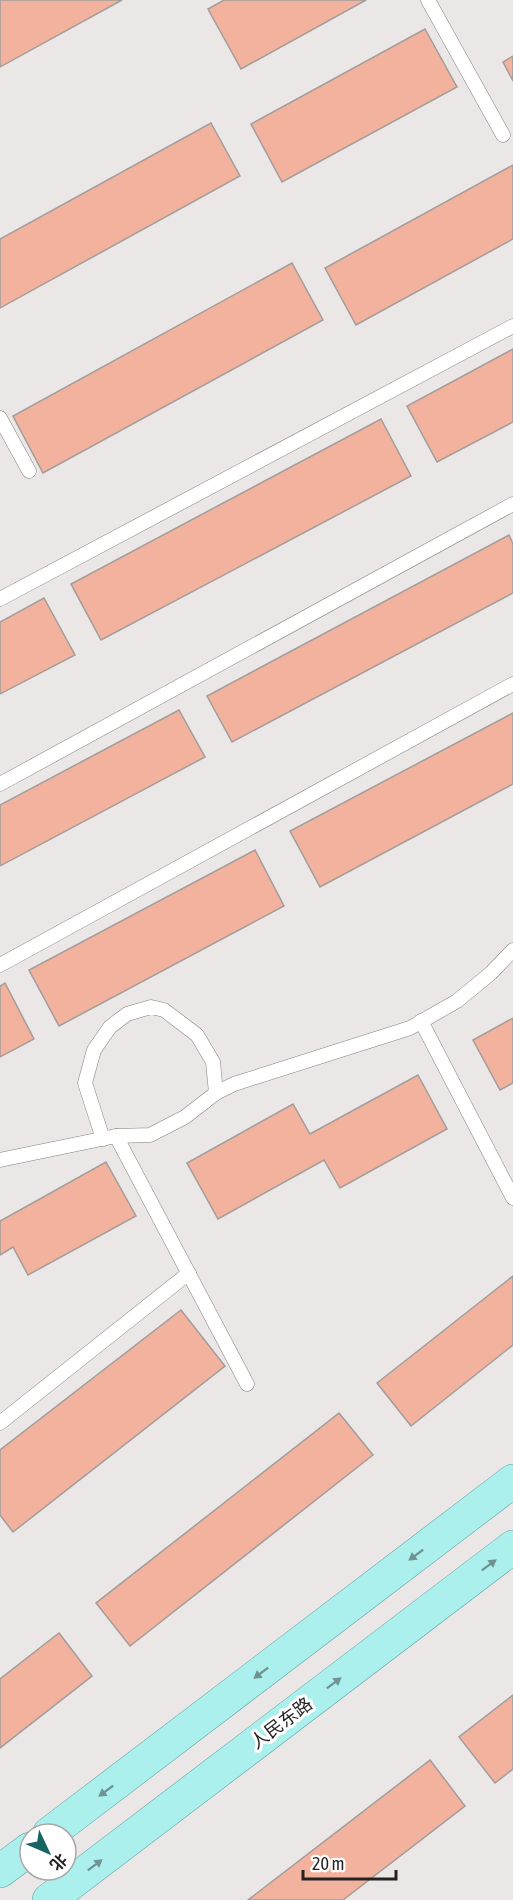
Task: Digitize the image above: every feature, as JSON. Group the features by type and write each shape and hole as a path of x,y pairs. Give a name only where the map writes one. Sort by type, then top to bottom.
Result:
{"main road":[{"path":"65,1822 513,1481"},
{"name":"人民东路","path":"49,1900 513,1547"},
{"path":"0,1871 18,1858"}],"lane":[{"path":"428,0 503,135"},
{"path":"0,599 513,326"},
{"path":"0,418 29,471"},
{"path":"0,784 513,504"},
{"path":"0,965 513,684"},
{"path":"0,1160 109,1138 150,1135 185,1117 216,1093 234,1084 410,1028 457,1001 491,973 513,950"},
{"path":"216,1093 213,1062 196,1035 164,1010 152,1007 127,1014 110,1027 94,1050 85,1083 109,1138 189,1274 247,1384"},
{"path":"421,1022 513,1198"},
{"path":"0,1423 189,1274"}],"building":[{"path":"0,0 122,0 0,67"},
{"path":"224,0 366,0 241,69 208,9"},
{"path":"425,29 457,87 282,182 251,124"},
{"path":"513,56 513,81 503,62"},
{"path":"211,123 240,176 0,308 0,239"},
{"path":"513,165 513,239 356,325 325,268"},
{"path":"292,263 323,320 43,473 13,416"},
{"path":"513,349 513,422 437,462 407,406"},
{"path":"381,419 411,476 101,640 71,584"},
{"path":"509,535 513,544 513,593 232,742 207,696"},
{"path":"44,598 75,655 0,694 0,622"},
{"path":"179,710 205,757 0,866 0,805"},
{"path":"513,713 513,784 320,887 290,831"},
{"path":"255,850 284,906 59,1026 29,970"},
{"path":"5,983 34,1039 0,1057 0,986"},
{"path":"513,1018 513,1083 500,1090 473,1040"},
{"path":"418,1075 447,1129 340,1188 324,1160 218,1219 187,1163 293,1104 310,1134"},
{"path":"106,1162 136,1216 28,1275 13,1247 0,1255 0,1221"},
{"path":"513,1276 513,1345 411,1426 377,1383"},
{"path":"181,1310 225,1366 13,1532 0,1515 0,1450"},
{"path":"339,1413 373,1455 130,1646 96,1603"},
{"path":"59,1633 92,1676 0,1748 0,1679"},
{"path":"513,1695 513,1769 495,1783 459,1737"},
{"path":"430,1760 465,1806 343,1900 248,1900"}]}
